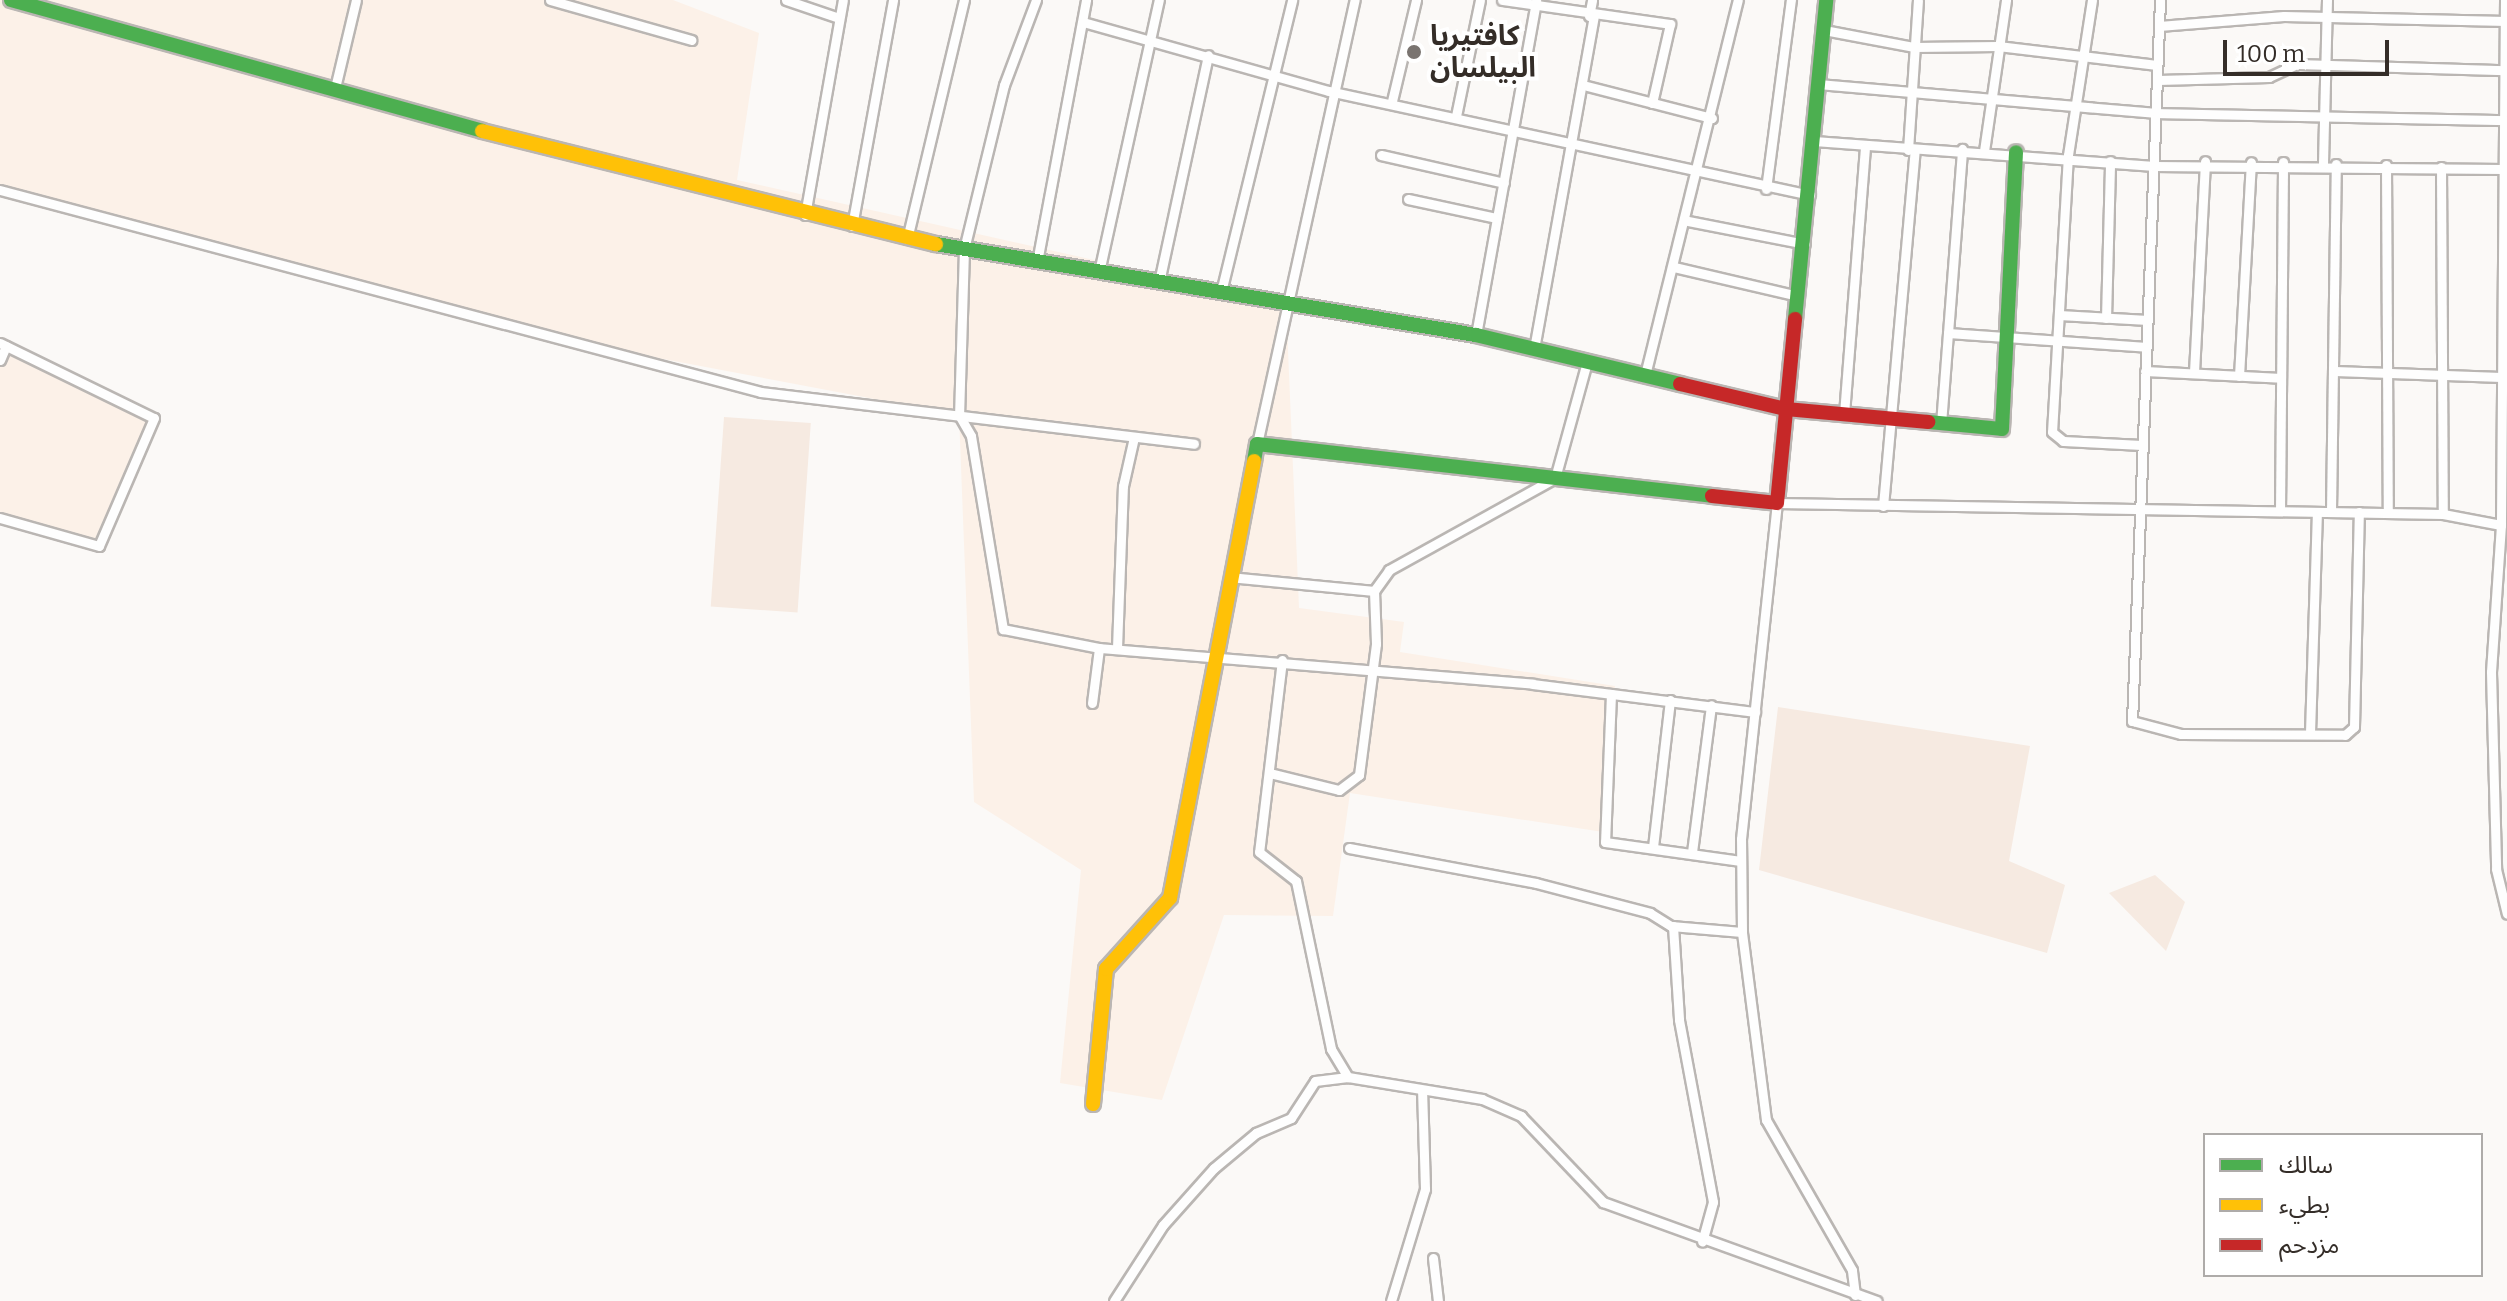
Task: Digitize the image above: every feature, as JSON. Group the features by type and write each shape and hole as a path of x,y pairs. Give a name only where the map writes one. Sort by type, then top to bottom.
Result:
{"street":[{"path":"335,88 356,0"},
{"path":"550,0 691,40"},
{"path":"595,12 598,0"},
{"path":"786,0 839,18"},
{"path":"805,215 843,0"},
{"path":"852,226 893,0"},
{"path":"907,239 964,0"},
{"path":"1036,0 1004,85 964,249 959,415 971,436 998,620 1016,636 1099,648 1212,658 1282,660 1372,673 1670,700 1755,712"},
{"path":"1037,262 1086,0"},
{"path":"1099,272 1159,0"},
{"path":"1221,292 1270,71 1292,0"},
{"path":"1093,1104 1106,969 1170,898 1212,658 1329,91 1355,0"},
{"path":"1392,101 1416,0"},
{"path":"1456,116 1480,0"},
{"path":"1502,0 1536,3 1592,17 1670,24 1652,103"},
{"path":"1534,349 1587,86 1592,0"},
{"path":"1645,375 1688,221 1738,0"},
{"path":"1766,189 1791,0"},
{"path":"1826,0 1810,195 1741,861 1742,932 1766,1120 1852,1270 1855,1295"},
{"path":"1883,506 1893,419 1912,150 1918,0"},
{"path":"1984,151 2006,0"},
{"path":"2092,0 2068,155 2054,437 2142,445"},
{"path":"2160,0 2147,347 2137,507 2132,721 2181,734 2345,735 2356,719 2359,512"},
{"path":"2323,163 2327,0"},
{"path":"2505,0 2507,86 2503,169 2505,244 2501,525 2491,672 2496,869 2507,914"},
{"path":"18,1 805,215 907,239 1476,335 1786,409 2002,429 2016,152"},
{"path":"1476,335 1536,3"},
{"path":"2159,26 2327,16 2506,21"},
{"path":"1083,22 1270,71 1329,91 1392,101 1698,175 1810,195"},
{"path":"1824,30 1914,47 1998,46 2157,65"},
{"path":"1159,282 1208,55"},
{"path":"2158,80 2269,77 2297,64 2505,70"},
{"path":"1818,84 1994,95 2157,113 2504,120"},
{"path":"1587,86 1712,118"},
{"path":"1814,141 1912,150 1962,149 2068,155 2154,166 2205,161 2503,169"},
{"path":"1844,414 1865,147"},
{"path":"1941,424 1962,149"},
{"path":"1381,155 1504,183"},
{"path":"2106,318 2110,161"},
{"path":"2194,372 2205,161"},
{"path":"2239,376 2251,162"},
{"path":"2280,511 2283,162"},
{"path":"2331,511 2336,164"},
{"path":"2386,165 2388,513"},
{"path":"2441,167 2443,514"},
{"path":"0,190 281,260 686,376 809,401 959,415 1194,444"},
{"path":"1408,199 1497,218"},
{"path":"1688,221 1805,244"},
{"path":"1674,267 1800,296"},
{"path":"2059,315 2148,320"},
{"path":"1948,333 2147,347"},
{"path":"0,360 3,344 154,418 99,546 0,518"},
{"path":"1270,773 1339,790 1354,784 1372,673 1374,591 1389,570 1555,478 1587,362"},
{"path":"2145,371 2281,378"},
{"path":"2335,371 2501,377"},
{"path":"1117,648 1123,486 1134,437"},
{"path":"1257,444 1777,503 2443,514 2501,525"},
{"path":"2310,733 2317,514"},
{"path":"1229,577 1374,591"},
{"path":"1092,703 1099,648"},
{"path":"1282,660 1259,852 1296,881 1331,1049 1348,1077"},
{"path":"1611,694 1605,842 1741,861"},
{"path":"1653,847 1670,700"},
{"path":"1692,852 1711,705"},
{"path":"1349,848 1536,883 1673,926 1742,932"},
{"path":"1673,926 1679,1020 1713,1202 1702,1242"},
{"path":"1114,1301 1163,1225 1214,1168 1256,1133 1291,1118 1315,1081 1348,1077 1482,1099 1521,1116 1603,1202 1644,1212 1702,1242 1877,1301"},
{"path":"1391,1301 1425,1189 1422,1090"},
{"path":"1433,1258 1438,1301"}],"shaded area":[{"path":"0,0 673,0 759,33 737,180 1286,303 1299,608 1404,622 1400,652 1615,686 1603,832 1350,793 1333,916 1224,915 1162,1100 1060,1083 1081,870 974,802 959,415 658,358 0,191"},
{"path":"0,346 154,418 100,548 0,522"},
{"path":"724,417 811,423 798,613 711,607"},
{"path":"1778,707 2030,746 2009,861 2065,885 2047,953 1759,870"},
{"path":"2155,875 2185,902 2166,951 2109,893"}],"traffic: fast":[{"path":"11,0 482,131"},
{"path":"1795,319 1826,0"},
{"path":"1928,422 2002,429 2016,152"},
{"path":"936,244 1476,335 1680,384"},
{"path":"1254,461 1257,444 1712,496"}],"traffic: slow":[{"path":"482,131 936,244"},
{"path":"1093,1104 1106,969 1170,898 1254,461"}],"traffic: jam":[{"path":"1712,496 1777,503 1795,319"},
{"path":"1680,384 1786,409 1928,422"}],"place":[{"name":"كافتيريا البيلسان","path":"1414,52"}]}
